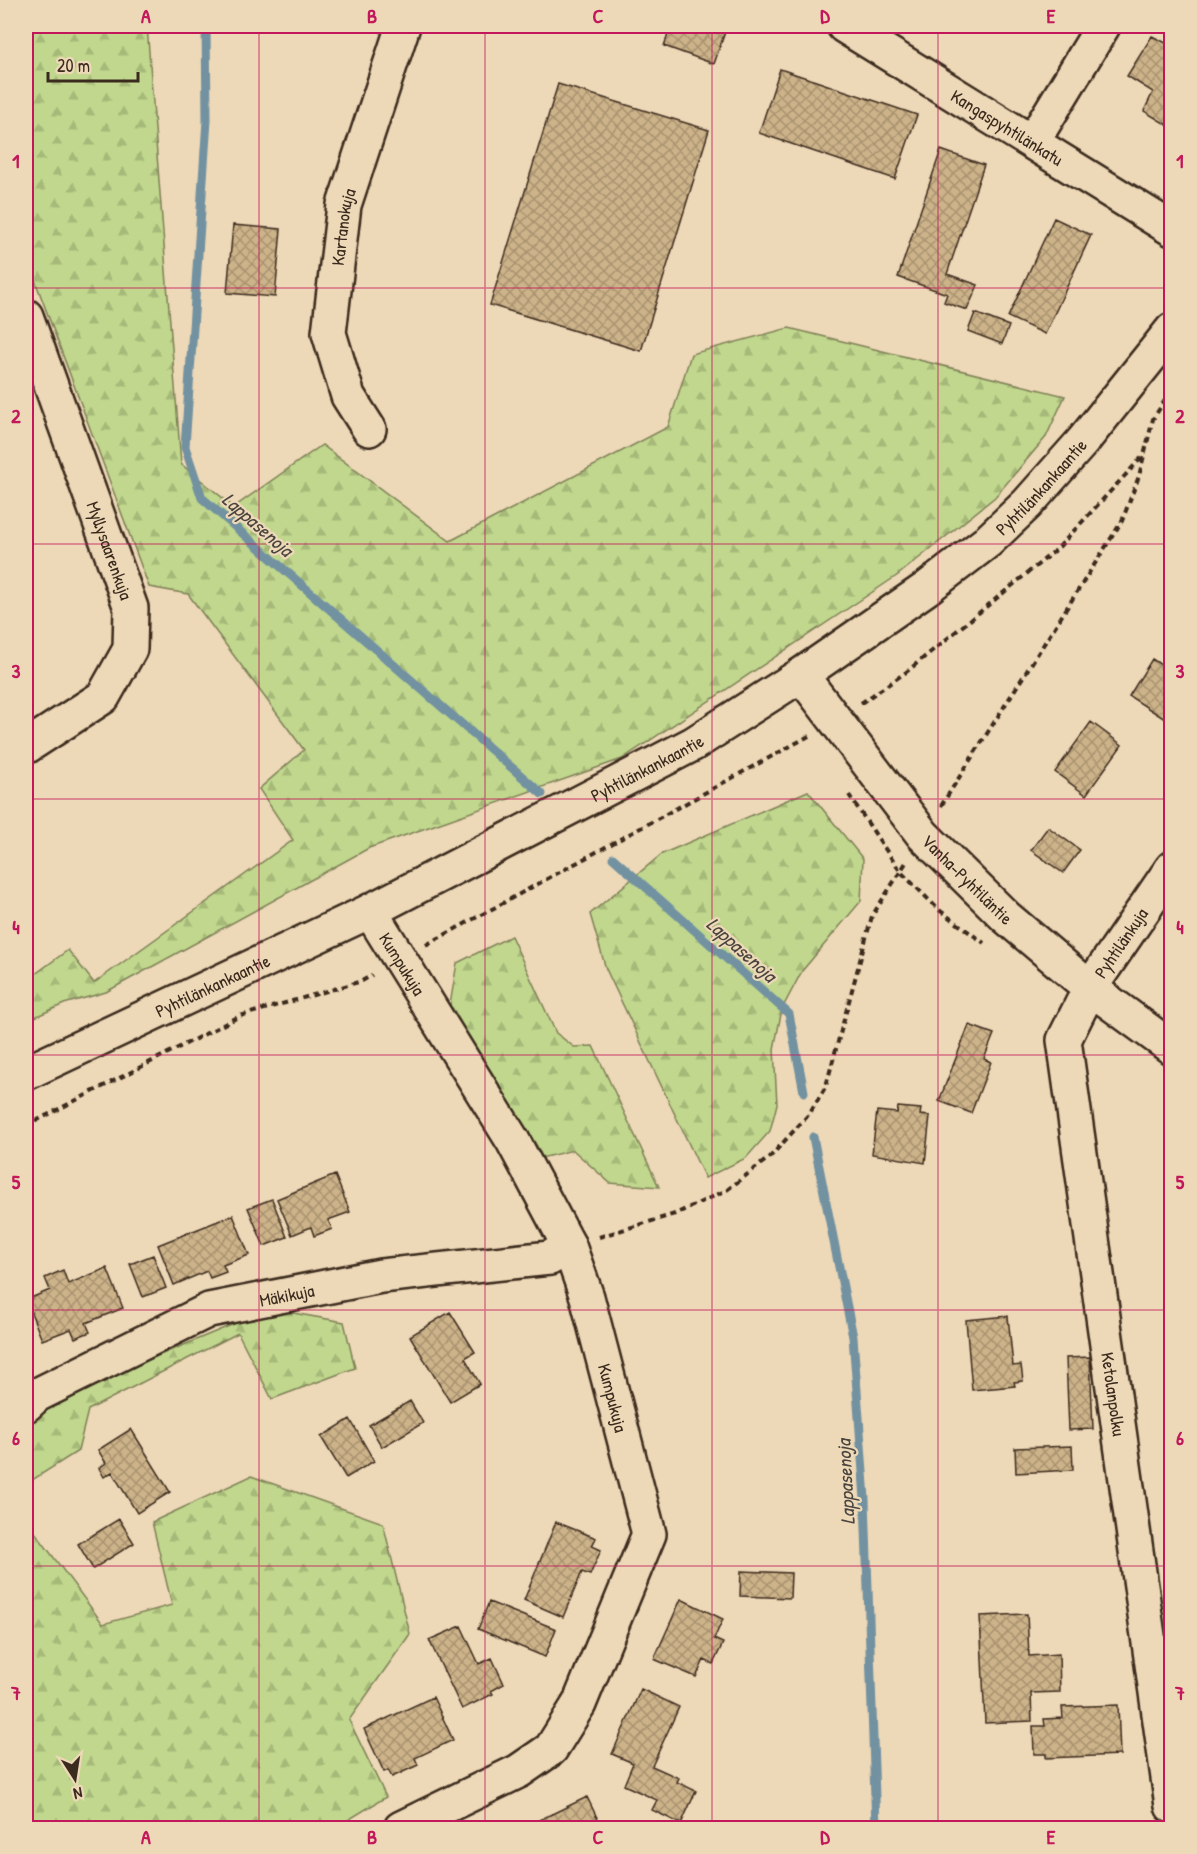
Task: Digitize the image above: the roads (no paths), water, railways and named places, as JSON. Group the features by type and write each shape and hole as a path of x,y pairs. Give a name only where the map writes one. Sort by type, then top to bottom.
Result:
{"street":[{"name":"Kartanokuja","path":"369,429 348,396 328,333 344,206 403,26"},
{"name":"Kangaspyhtilänkatu","path":"844,26 1034,141 1172,229"},
{"path":"1034,141 1103,26"},
{"name":"Myllysaarenkuja","path":"26,316 131,608 130,649 103,697 26,747"},
{"name":"Pyhtilänkankaantie","path":"26,1073 370,911 693,744 801,675 927,588 987,542 1027,504 1076,448 1172,330"},
{"name":"Vanha-Pyhtiläntie","path":"801,675 923,836 1006,917 1090,988 1172,1048"},
{"name":"Pyhtilänkuja","path":"1090,988 1172,868"},
{"name":"Kumpukuja","path":"370,911 513,1141 569,1246 587,1297 649,1534 579,1704 551,1749 519,1771 401,1828"},
{"name":"Ketolanpolku","path":"1090,988 1064,1040 1172,1806"},
{"name":"Mäkikuja","path":"26,1405 37,1395 209,1310 381,1276 550,1258 569,1246"}],"waterway":[{"name":"Lappasenoja","path":"206,26 207,120 185,447 202,498 542,794"},
{"name":"Lappasenoja","path":"613,858 789,1014 804,1092"},
{"name":"Lappasenoja","path":"813,1137 853,1337 865,1499 876,1828"}]}
